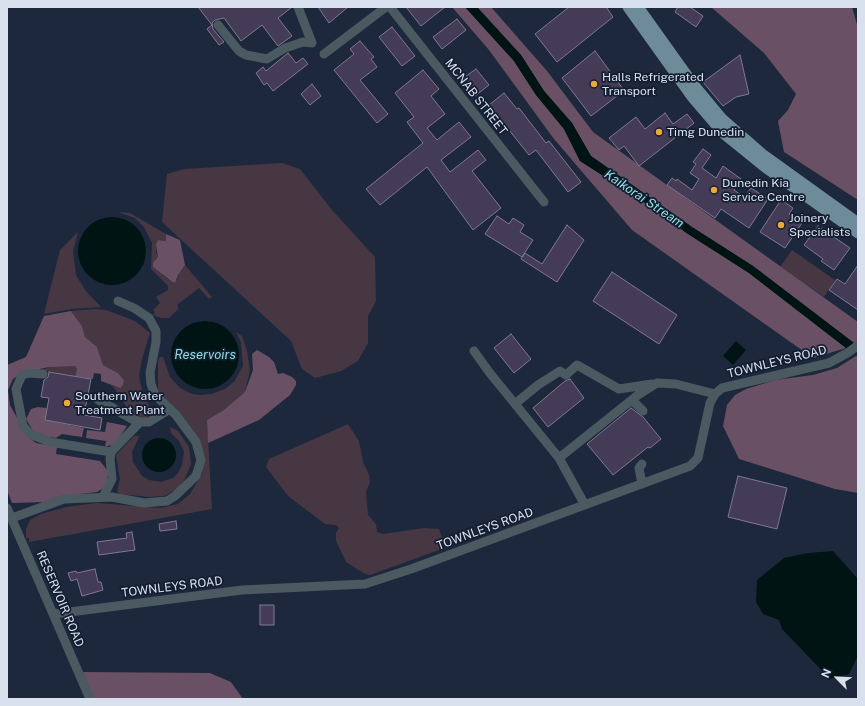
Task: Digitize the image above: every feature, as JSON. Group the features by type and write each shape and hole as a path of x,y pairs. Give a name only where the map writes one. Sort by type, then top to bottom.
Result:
{"main road":[{"path":"628,7 693,98 723,133 765,167 858,233"},
{"path":"638,7 693,84 722,120 762,154 858,223"}],"street":[{"path":"218,25 239,51 246,55 268,59 285,48 304,42 312,43 298,7"},
{"path":"324,54 386,7"},
{"name":"MCNAB STREET","path":"390,7 544,202"},
{"path":"12,518 64,499 112,497 144,503 167,501 176,496 196,476 201,460 196,442 188,430 155,395 151,384 150,373 156,342 156,331 149,318 134,308 118,301"},
{"name":"TOWNLEYS ROAD","path":"54,614 242,590 365,584 690,466 698,458 710,402 715,394 722,388 740,382 829,363 849,352 858,345"},
{"path":"474,351 489,372 516,403 559,458 585,505"},
{"path":"516,403 560,371 566,375 577,365 619,389 657,383 676,384 715,394"},
{"path":"43,374 30,373 22,376 16,389 23,426 30,434 50,442 111,452"},
{"path":"559,458 632,400 657,383"},
{"path":"97,399 140,422 149,422 170,410"},
{"path":"632,400 643,411"},
{"path":"103,497 112,479 110,459 111,452 140,422"},
{"path":"642,464 639,468 642,484"},
{"name":"RESERVOIR ROAD","path":"7,508 90,699"}],"shaded area":[{"path":"452,7 465,7 514,61 536,95 564,129 580,161 635,196 688,234 749,273 846,348 813,358 632,230 554,139 489,50"},
{"path":"477,7 491,7 547,71 593,132 858,322 858,340 854,343 753,266 692,227 591,156 572,123 544,91 521,55"},
{"path":"711,7 852,7 858,28 858,200 784,152 778,121 788,110 796,94 764,53"},
{"path":"282,163 300,169 332,210 375,257 376,301 368,316 368,343 358,361 341,371 315,378 302,369 291,341 162,222 167,174 184,169"},
{"path":"118,212 130,213 166,234 166,241 158,240 156,251 158,257 153,264 153,267 170,281 177,280 178,275 185,265 212,297 209,299 199,288 177,305 179,308 169,318 161,318 153,315 155,312 153,310 160,303 156,297 168,290 168,286 151,269 152,243 144,227 135,218"},
{"path":"78,232 73,251 76,275 85,290 101,307 71,309 44,314 60,250"},
{"path":"166,234 180,240 185,265 178,275 175,283 153,267 153,263 158,257 156,245 158,240 166,241"},
{"path":"792,250 835,280 824,297 780,267"},
{"path":"94,309 106,310 135,321 150,333 142,359 139,376 142,390 152,413 146,418 140,418 132,415 114,388 110,385 117,387 124,380 118,373 103,365 97,347 85,337 82,326 71,311"},
{"path":"71,311 82,326 85,337 97,347 103,365 118,373 124,380 123,385 120,388 101,381 101,374 94,373 93,379 75,376 77,369 75,366 49,367 22,373 13,379 8,390 10,405 27,436 36,443 57,447 56,454 100,461 107,470 107,483 97,492 63,496 46,502 12,503 7,490 7,365 26,357 44,316"},
{"path":"236,332 242,336 247,351 250,370 245,392 225,410 207,420 212,509 29,542 29,538 26,538 26,529 30,520 41,514 66,507 97,503 160,508 178,504 190,494 202,474 204,456 162,400 158,391 158,361 160,357 163,357 170,377 180,388 192,394 211,394 225,389 234,382 243,366 241,342"},
{"path":"257,350 269,357 274,362 278,374 283,373 292,377 296,381 296,385 290,395 259,420 208,443 207,420 224,410 245,392 253,370 252,354"},
{"path":"856,356 858,357 858,493 835,489 739,459 723,426 727,405 735,395 746,389 775,380 813,375 837,368"},
{"path":"56,365 75,366 77,369 75,376 41,370"},
{"path":"38,407 47,408 45,420 84,428 82,437 62,434 56,438 42,436 33,431 26,419 31,409"},
{"path":"107,422 127,426 115,444 105,447 106,441 86,438 87,430 105,432"},
{"path":"348,424 359,441 363,462 369,475 370,482 366,492 368,515 376,524 377,532 383,534 424,528 439,529 444,543 439,550 370,575 365,574 346,562 336,541 336,533 339,528 336,525 325,524 288,496 266,467 269,459"},
{"path":"170,427 178,431 189,447 191,464 184,481 176,490 164,496 150,497 119,494 117,491 120,479 116,455 134,436 139,437 132,452 133,462 142,476 149,480 161,482 173,478 178,473 182,465 184,451 179,441 171,433"},
{"path":"83,672 210,673 231,682 243,699 94,699"}],"water":[{"name":"Kaikorai Stream","path":"465,7 477,7 521,55 544,91 572,123 591,156 692,227 753,266 854,343 846,348 749,273 688,234 635,196 580,161 564,129 536,95 514,61"},
{"path":"112,217 125,220 136,227 143,238 146,251 143,264 136,275 125,282 112,285 99,282 88,275 81,264 78,251 81,238 88,227 99,220"},
{"name":"Reservoirs","path":"198,321 212,321 224,326 234,336 239,348 239,362 234,374 224,384 212,389 198,389 186,384 176,374 171,362 171,348 176,336 186,326"},
{"path":"736,341 746,350 733,365 723,356"},
{"path":"162,438 171,443 175,448 175,462 171,467 166,471 156,472 152,471 143,462 142,452 143,448 152,439"},
{"path":"833,551 858,579 858,656 849,674 830,679 782,629 779,620 763,614 756,602 757,580 784,558 808,553"}],"building":[{"path":"198,7 292,7 278,18 292,36 278,46 262,25 241,41 224,18 215,20 212,23 213,29 224,42 219,45 207,29 212,25"},
{"path":"318,7 348,7 329,23"},
{"path":"406,7 445,7 421,26"},
{"path":"569,7 606,7 613,17 557,62 535,34"},
{"path":"678,7 690,7 703,16 696,27 675,12"},
{"path":"457,19 466,30 442,49 433,37"},
{"path":"392,27 415,56 402,66 379,37"},
{"path":"360,41 374,57 371,59 377,67 360,80 388,114 377,123 334,70 354,54 350,49"},
{"path":"595,51 623,89 620,92 621,93 591,116 562,78"},
{"path":"288,53 296,63 303,58 308,64 273,91 267,83 264,85 256,73 263,67 266,71"},
{"path":"740,55 749,94 736,97 723,106 703,82"},
{"path":"476,69 489,85 475,96 462,79"},
{"path":"423,70 439,89 431,96 445,114 427,128 437,140 459,122 471,137 441,160 450,172 478,150 486,160 472,171 501,208 473,230 427,167 380,205 366,189 423,143 407,122 414,117 395,93"},
{"path":"312,84 321,96 310,105 301,94"},
{"path":"504,93 517,109 519,108 546,143 549,141 581,182 568,192 536,150 529,155 489,105"},
{"path":"665,113 673,124 687,114 694,123 639,166 624,146 619,150 609,138 636,117 645,129"},
{"path":"703,149 711,155 702,168 716,178 723,166 741,179 734,190 744,197 751,188 768,199 749,228 721,209 715,218 667,185 672,178 676,181 677,179 692,190 699,179 690,173 696,164 693,162"},
{"path":"781,200 793,208 789,214 802,223 785,248 760,232"},
{"path":"497,216 509,224 513,218 524,225 520,232 533,240 522,257 485,234"},
{"path":"567,225 584,240 557,282 521,259 525,253 542,264"},
{"path":"818,226 850,248 834,270 821,261 823,259 804,245"},
{"path":"858,265 858,310 829,290 837,279 845,284"},
{"path":"612,272 677,315 659,344 593,301"},
{"path":"511,334 531,359 514,373 494,348"},
{"name":"Southern Water Treatment Plant","path":"49,372 91,379 84,415 102,418 100,430 45,420 49,398 41,397 44,380 48,377"},
{"path":"570,379 584,398 548,427 533,408 565,381"},
{"path":"631,408 643,417 661,439 650,448 648,447 613,475 587,444"},
{"path":"738,476 787,488 777,529 728,517"},
{"path":"176,521 177,529 160,531 159,524"},
{"path":"132,532 135,550 99,555 97,542 127,538 126,533"},
{"path":"95,569 98,582 101,582 103,590 82,596 77,579 71,581 68,573 76,571 77,573"},
{"path":"260,605 274,605 274,625 260,625"}],"place":[{"name":"Halls Refrigerated Transport","path":"594,84"},
{"name":"Timg Dunedin","path":"659,132"},
{"name":"Dunedin Kia Service Centre","path":"714,190"},
{"name":"Joinery Specialists","path":"781,225"},
{"name":"Southern Water Treatment Plant","path":"67,403"}]}
